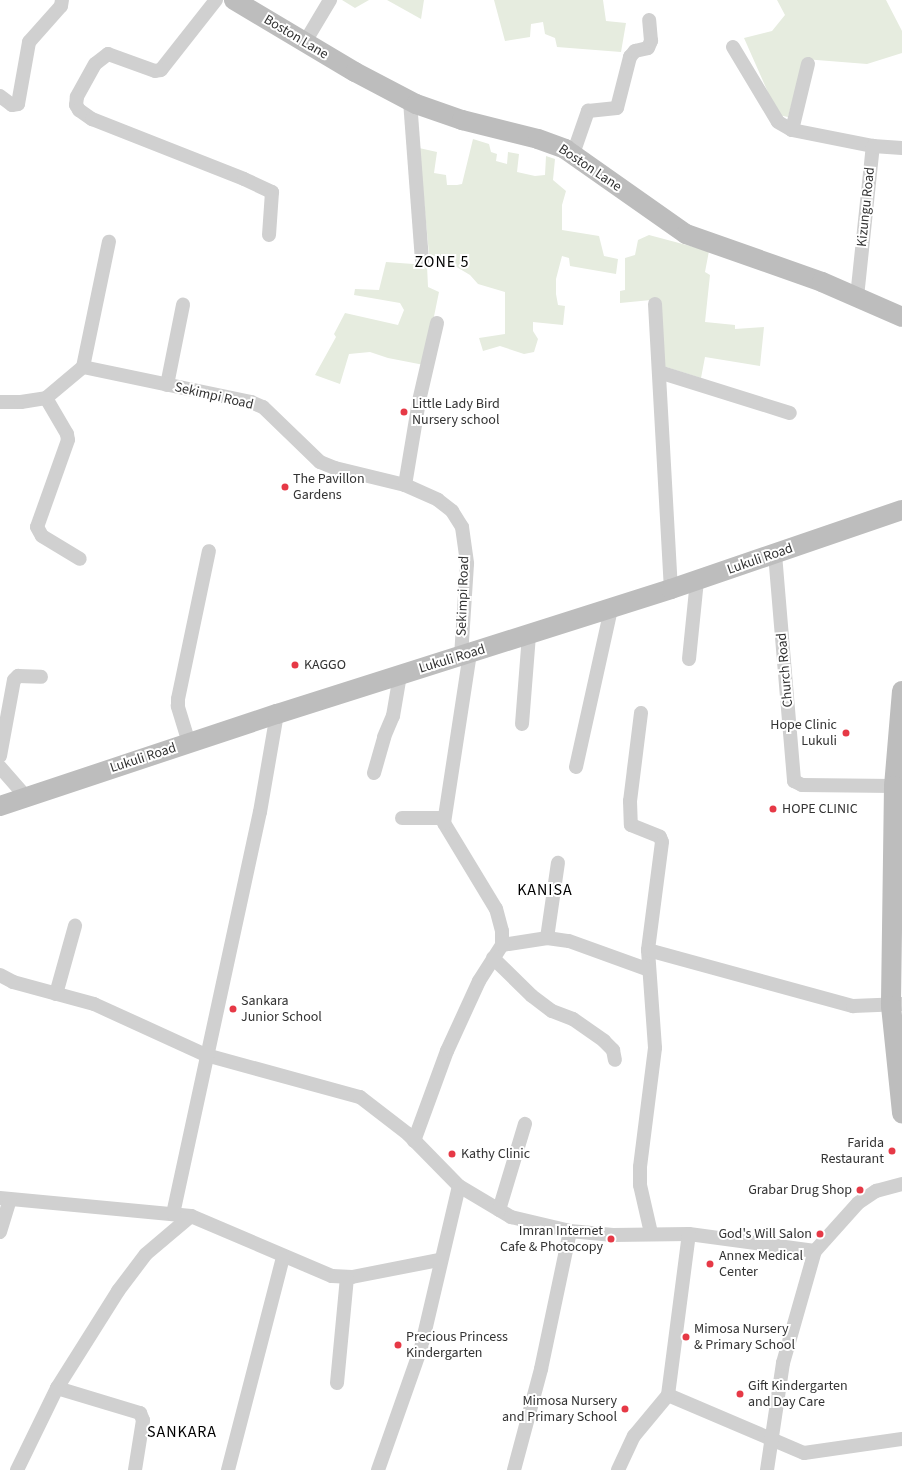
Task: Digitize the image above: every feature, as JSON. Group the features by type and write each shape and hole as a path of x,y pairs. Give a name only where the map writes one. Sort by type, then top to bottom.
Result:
{"street":[{"path":"0,96 12,105 18,104 29,42 61,6 62,0"},
{"path":"216,0 161,70 155,71 108,54 95,64 77,97 76,104 79,110 92,119 244,179 272,192 270,235"},
{"name":"Boston Lane","path":"234,0 410,101 462,120 554,144 573,154 686,234 857,297 902,317"},
{"path":"305,42 330,0"},
{"path":"573,154 588,111 617,108 630,57 634,51 648,48 651,40 649,20"},
{"path":"734,47 775,119 792,130 873,146 902,148"},
{"path":"792,130 808,64"},
{"path":"410,101 422,261"},
{"name":"Kizungu Road","path":"857,297 873,146"},
{"path":"0,404 46,398 83,367 109,242"},
{"path":"656,304 671,589"},
{"path":"167,385 183,305"},
{"path":"405,485 419,401 437,323"},
{"name":"Sekimpi Road","path":"83,367 252,402 263,407 320,462 335,468 405,485 446,505 462,526 467,564 465,655 444,818"},
{"path":"659,372 790,413"},
{"path":"46,398 68,434 68,440 37,527 42,536 80,559"},
{"name":"Lukuli Road","path":"0,806 277,714 671,589 902,510"},
{"path":"189,743 178,706 178,699 209,551"},
{"name":"Church Road","path":"775,554 794,781 802,785 894,786"},
{"path":"689,659 697,580"},
{"path":"576,767 611,608"},
{"path":"522,724 529,635"},
{"path":"374,773 384,737 393,716 400,675"},
{"path":"0,756 14,680 18,676 41,677"},
{"path":"902,691 894,786 897,1005 902,1113"},
{"path":"641,713 630,801 631,826 660,837 662,842 648,950 655,1048 641,1146 640,1179 651,1233"},
{"path":"173,1214 206,1055 260,812 277,714"},
{"path":"0,767 26,797"},
{"path":"402,818 444,818 444,823 496,909 502,945 479,981 447,1051 414,1141"},
{"path":"548,938 558,862"},
{"path":"56,994 75,926"},
{"path":"502,945 548,938 569,941 649,970"},
{"path":"648,950 853,1006 897,1005"},
{"path":"493,958 532,996 552,1011 573,1019 604,1041 613,1050 615,1060"},
{"path":"0,975 13,982 99,1006 206,1055 360,1097 414,1141 459,1186 515,1218 570,1231 613,1235 651,1233 689,1234 816,1251"},
{"path":"499,1210 525,1124"},
{"path":"767,1470 783,1363 816,1251 858,1203 876,1191 902,1184"},
{"path":"378,1470 394,1420 418,1359 439,1260 459,1186"},
{"path":"0,1232 5,1199 191,1216 283,1257 332,1276 346,1277 439,1260"},
{"path":"17,1470 57,1388 118,1291 141,1259 191,1216"},
{"path":"514,1470 541,1369 570,1231"},
{"path":"618,1470 634,1436 668,1395 689,1234"},
{"path":"228,1470 283,1257"},
{"path":"337,1383 346,1277"},
{"path":"57,1388 140,1413 143,1420 135,1470"},
{"path":"668,1395 772,1437 804,1452 902,1439"}],"shaded area":[{"path":"342,0 369,0 355,8"},
{"path":"387,0 424,0 421,19"},
{"path":"494,0 603,0 606,21 626,23 621,52 557,47 555,38 545,34 543,22 531,24 530,37 505,41"},
{"path":"777,0 886,0 902,31 902,53 867,64 804,59 788,117 778,115 744,38 772,31 785,15"},
{"path":"473,139 489,144 491,152 497,154 496,161 507,164 508,152 519,154 517,172 535,176 545,175 546,156 555,159 553,180 566,191 562,205 562,230 599,236 604,256 618,259 616,274 570,266 569,258 562,256 556,279 556,294 558,305 565,306 563,325 533,322 533,331 538,339 534,352 524,354 500,346 483,351 479,338 505,334 505,292 478,284 470,275 445,260 429,254 419,148 437,152 434,173 446,175 447,185 457,185 462,184"},
{"path":"649,235 709,251 705,272 710,275 705,322 735,325 735,329 764,327 760,366 705,357 701,378 660,365 651,300 620,303 620,291 625,290 625,258 635,255 638,240"},
{"path":"386,262 427,265 428,287 439,292 424,365 388,358 370,352 349,354 340,384 315,375 336,337 334,334 345,313 398,325 404,310 400,303 354,295 355,289 379,290"}],"place":[{"name":"Little Lady Bird Nursery school","path":"404,412"},
{"name":"The Pavillon Gardens","path":"285,487"},
{"name":"KAGGO","path":"295,665"},
{"name":"Hope Clinic Lukuli","path":"846,733"},
{"name":"HOPE CLINIC","path":"773,809"},
{"name":"Sankara Junior School","path":"233,1009"},
{"name":"Farida Restaurant","path":"892,1151"},
{"name":"Kathy Clinic","path":"452,1154"},
{"name":"Grabar Drug Shop","path":"860,1190"},
{"name":"God's Will Salon","path":"820,1234"},
{"name":"Imran Internet Cafe & Photocopy","path":"611,1239"},
{"name":"Annex Medical Center","path":"710,1264"},
{"name":"Mimosa Nursery & Primary School","path":"686,1337"},
{"name":"Precious Princess Kindergarten","path":"398,1345"},
{"name":"Gift Kindergarten and Day Care","path":"740,1394"},
{"name":"Mimosa Nursery and Primary School","path":"625,1409"}],"district":[{"name":"ZONE 5","path":"442,262"},
{"name":"KANISA","path":"545,890"},
{"name":"SANKARA","path":"182,1432"}]}
